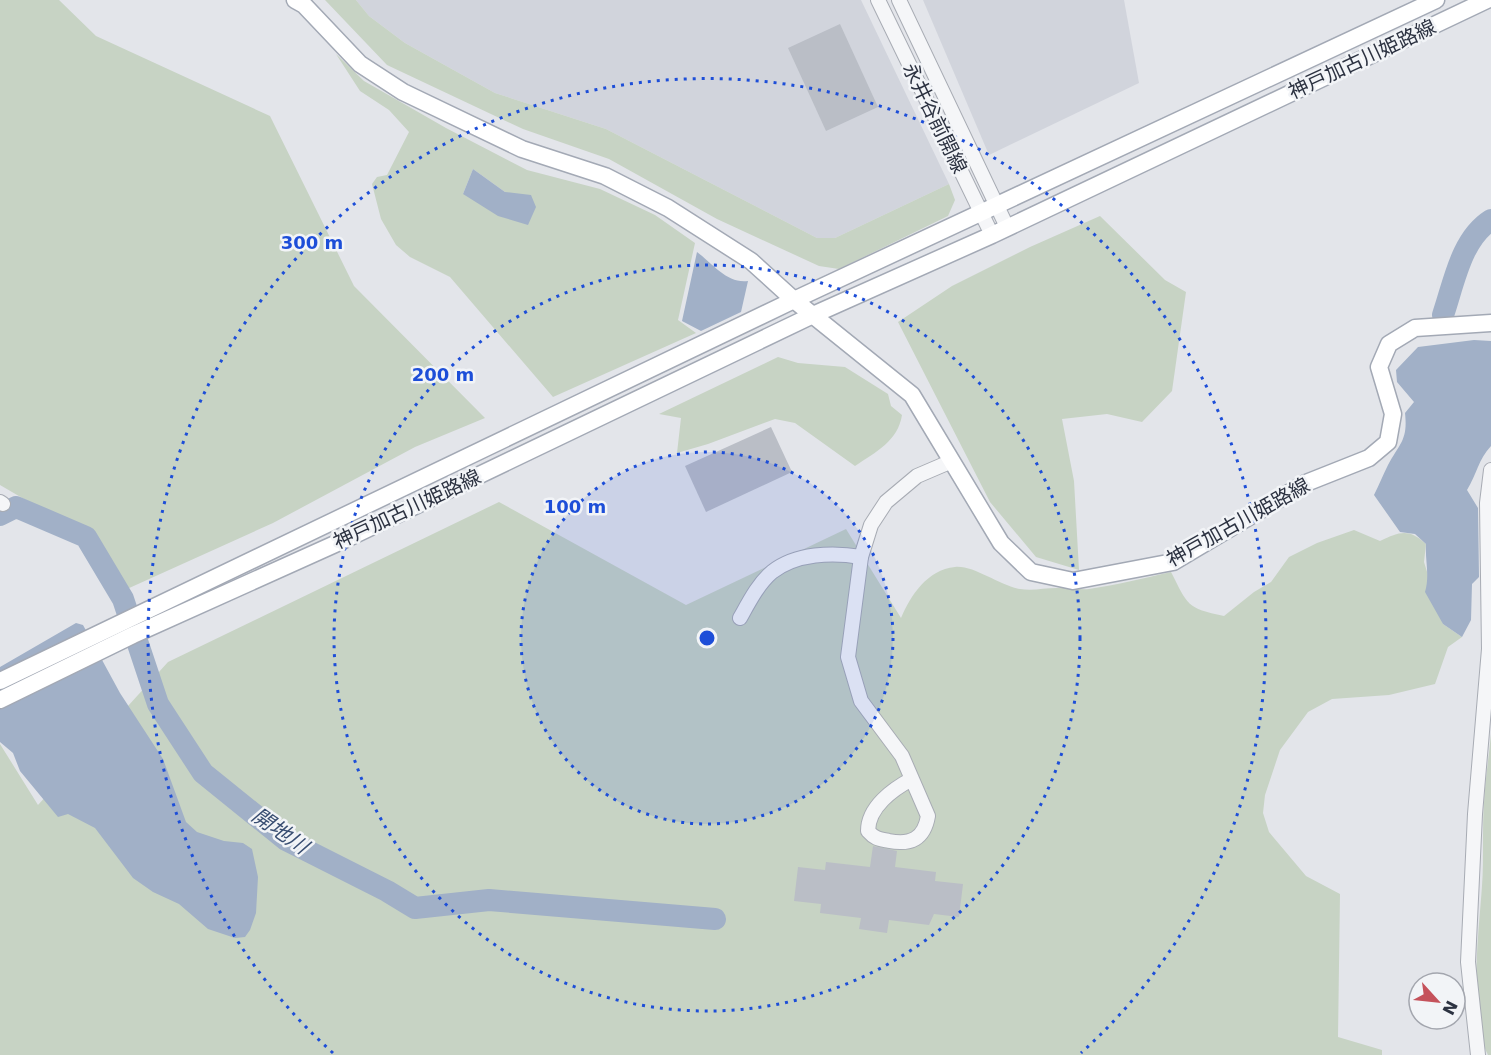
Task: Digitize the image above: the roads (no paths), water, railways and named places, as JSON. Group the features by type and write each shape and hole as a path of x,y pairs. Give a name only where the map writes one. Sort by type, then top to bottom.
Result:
{"main road":[{"name":"神戸加古川姫路線","path":"295,0 304,5 360,64 403,92 522,149 605,176 668,208 751,261 794,300 912,395 1001,543 1031,572 1073,581 1173,562 1306,483 1369,458 1388,442 1393,414 1379,367 1389,344 1415,328 1491,323"},
{"name":"神戸加古川姫路線","path":"0,681 794,300 1436,0"},
{"name":"神戸加古川姫路線","path":"0,700 178,614 344,540 813,315 1000,231 1487,0"}],"street":[{"name":"永井谷前開線","path":"878,0 990,210"},
{"name":"永井谷前開線","path":"899,0 1000,231"},
{"path":"912,779 894,789 878,806 868,823 868,831 874,838 905,844 916,840 926,826 928,816 912,779 902,756 861,701 848,657 861,557 871,525 886,502 917,476 952,461"},
{"path":"1478,1055 1468,962 1475,814 1489,649 1486,502 1491,470"},
{"path":"740,618 753,595 773,572 795,561 820,555 861,557"}],"water":[{"path":"473,169 505,192 531,195 536,207 528,225 498,216 463,194"},
{"path":"697,252 727,276 740,281 748,281 741,312 701,331 682,321"},
{"path":"1474,340 1491,341 1491,446 1467,490 1478,508 1479,577 1472,584 1471,620 1462,637 1443,624 1425,592 1426,544 1415,534 1400,532 1374,495 1402,441 1406,422 1405,413 1414,402 1397,382 1396,370 1418,347"},
{"path":"76,623 83,625 120,693 163,759 186,822 197,832 224,841 243,843 252,849 258,877 256,913 245,937 235,938 208,929 179,904 153,892 133,878 95,828 68,814 58,817 20,771 13,753 0,742 0,667"}],"waterway":[{"path":"1443,315 1455,276 1472,238 1491,220"},
{"name":"開地川","path":"0,515 16,507 86,537 123,599 158,704 203,773 286,840 387,891 415,908 489,900 715,919"}]}
